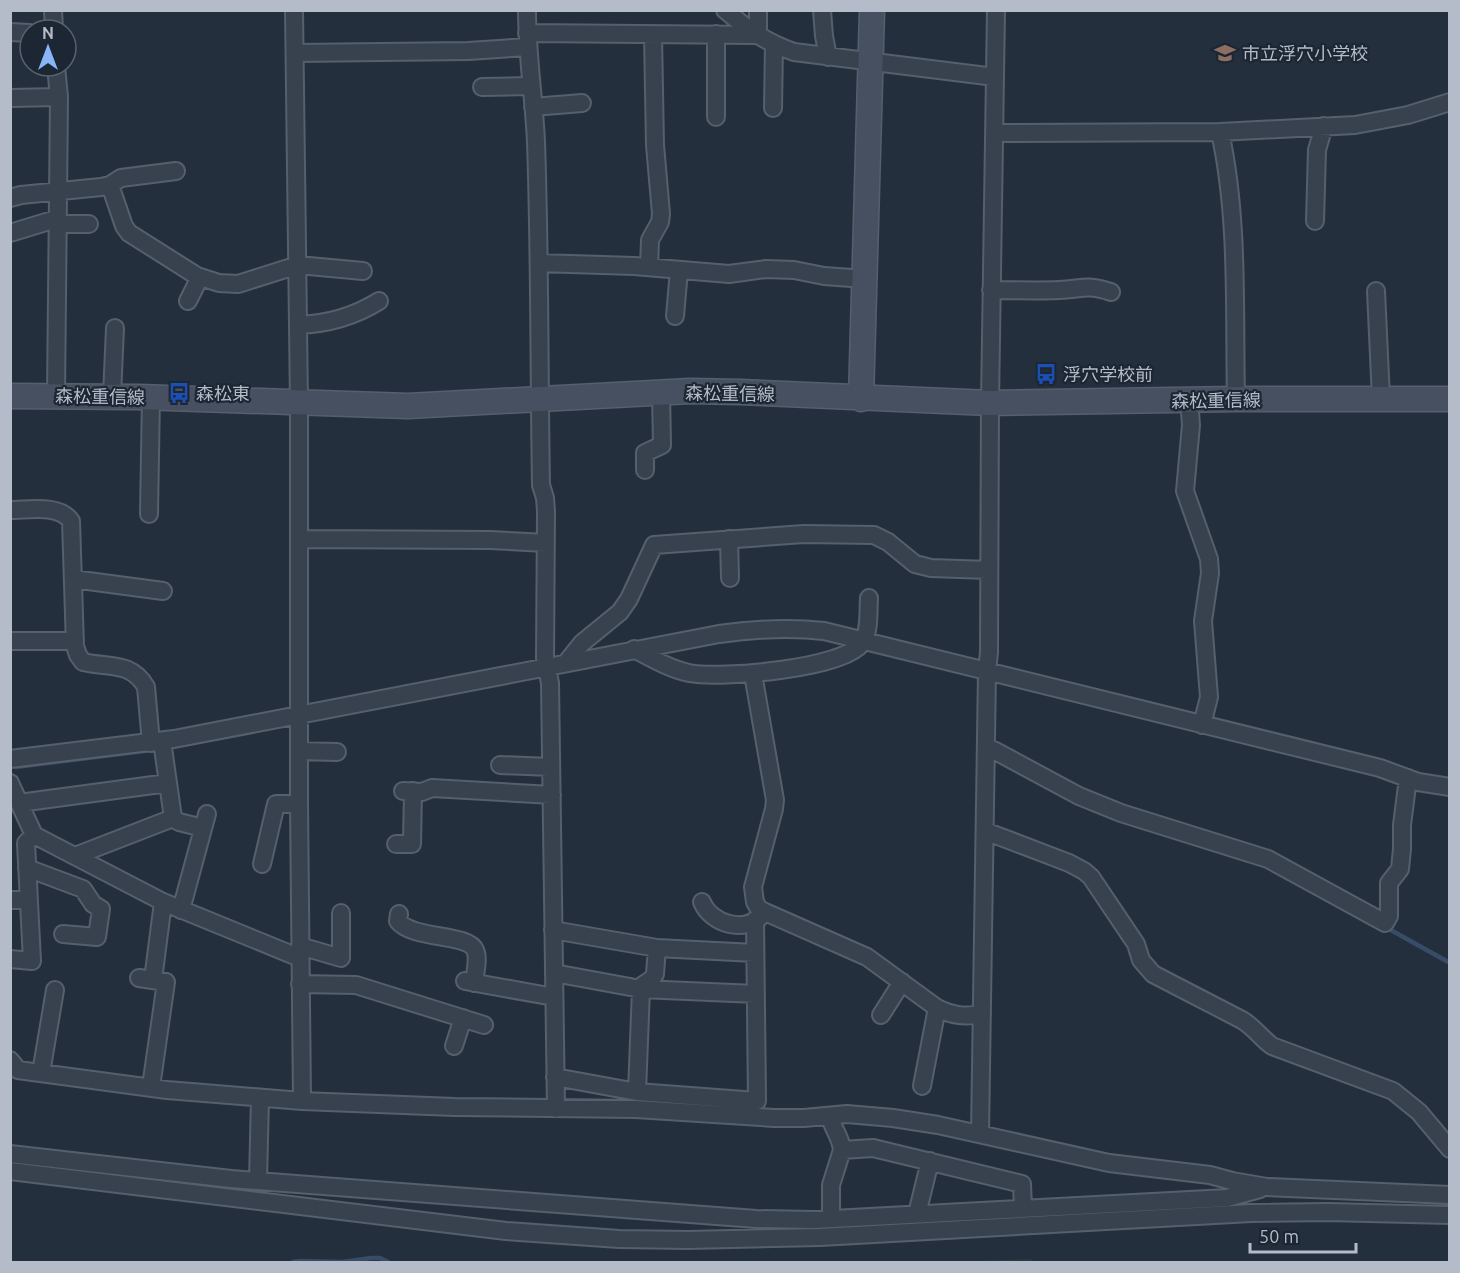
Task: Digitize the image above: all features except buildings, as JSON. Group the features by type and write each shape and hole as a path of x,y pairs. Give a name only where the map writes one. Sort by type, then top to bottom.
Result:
{"main road":[{"path":"861,399 872,10"},
{"name":"森松重信線","path":"10,396 152,397 299,404 408,406 661,393 740,392 990,403 1236,399 1449,399"}],"street":[{"path":"294,10 298,265 302,1101"},
{"path":"526,10 536,140 541,485 546,504 545,658 550,683 556,1109"},
{"path":"725,10 755,35 794,52 995,77"},
{"path":"755,35 758,28 758,10"},
{"path":"822,10 828,57"},
{"path":"980,1134 989,652 991,290 996,10"},
{"path":"296,53 468,51 527,40 653,34 755,35"},
{"path":"649,267 650,240 662,214 655,144 653,34"},
{"path":"716,34 716,117"},
{"path":"773,108 774,45"},
{"path":"56,395 56,191 59,97 57,78"},
{"path":"482,87 531,86"},
{"path":"10,98 59,97"},
{"path":"994,133 1220,132 1324,126 1378,121 1408,115 1449,102"},
{"path":"533,107 582,103"},
{"path":"1315,220 1317,150 1324,126"},
{"path":"1220,132 1232,214 1236,399"},
{"path":"10,198 56,191 77,191 110,185 121,178 176,171"},
{"path":"110,185 124,226 129,233 200,277 219,283 238,284 298,265 363,271"},
{"path":"10,233 56,221 89,224"},
{"path":"539,263 649,267 729,274 766,269 794,270 824,276 865,279"},
{"path":"675,316 679,270"},
{"path":"188,301 200,277"},
{"path":"991,290 1062,290 1082,286 1112,292"},
{"path":"1377,291 1381,399"},
{"path":"298,325 314,325 336,319 363,311 379,301"},
{"path":"112,396 115,328"},
{"path":"645,470 645,453 662,445 661,393"},
{"path":"149,513 152,397"},
{"path":"1188,400 1191,424 1185,491 1209,559 1210,573 1203,621 1209,697 1202,726"},
{"path":"10,510 52,510 67,515 71,521 75,641 78,655 84,662 134,672 141,680 146,687 168,783 173,818 179,822 205,821 181,909"},
{"path":"566,663 582,643 620,612 629,599 654,545 804,534 874,535 882,537 915,564 989,570"},
{"path":"299,539 490,540 546,543"},
{"path":"729,539 730,578"},
{"path":"73,579 163,591"},
{"path":"634,650 689,673 753,674 846,656 855,651 864,641 869,598"},
{"path":"11,760 157,742 719,634 772,628 824,631 1449,787"},
{"path":"10,641 75,641"},
{"path":"555,1077 637,1092 757,1101 755,953 760,916 755,903 753,887 775,800 753,674"},
{"path":"986,746 1078,796 1110,809 1268,859 1385,923 1389,916 1389,883 1400,869 1402,825 1408,778"},
{"path":"299,751 337,752"},
{"path":"500,765 551,766"},
{"path":"10,783 31,829 26,843 32,961 10,959"},
{"path":"19,803 168,783"},
{"path":"396,844 412,844 408,791 422,792 432,788 465,784 552,795"},
{"path":"262,864 276,804 299,804"},
{"path":"75,856 173,818"},
{"path":"10,824 31,829 75,856 163,902 300,952 341,958 341,913"},
{"path":"985,831 1084,871 1136,944 1141,960 1153,974 1242,1020 1253,1027 1272,1046 1393,1090 1419,1112 1449,1149"},
{"path":"27,867 85,884 93,904 101,909 97,936 63,934"},
{"path":"10,900 28,900"},
{"path":"150,1087 170,1009 166,982 146,979 163,902"},
{"path":"702,902 705,909 721,922 731,924 760,916 867,957 937,1008 950,1014 964,1017 982,1014"},
{"path":"399,914 398,921 410,930 474,946 477,953 469,982 554,997"},
{"path":"553,930 657,948 755,953"},
{"path":"637,1092 642,989 643,985 652,980 655,974 657,948"},
{"path":"554,973 642,989 756,994"},
{"path":"881,1015 902,982"},
{"path":"300,984 356,985 484,1024"},
{"path":"41,1073 55,990"},
{"path":"922,1086 937,1008"},
{"path":"454,1046 463,1018"},
{"path":"13,1066 41,1073 150,1087 302,1101 556,1109 636,1109 774,1118 864,1115 914,1120 1109,1163 1210,1175 1267,1187 1449,1195"},
{"path":"258,1180 260,1098"},
{"path":"830,1116 831,1123 841,1141 842,1150 831,1185 831,1219"},
{"path":"842,1150 873,1148 1022,1184 1023,1208"},
{"path":"10,1154 258,1180 756,1219 831,1219 1227,1198 1267,1187 1328,1212"},
{"path":"917,1214 930,1161"},
{"path":"10,1171 506,1231 619,1239 765,1240 1251,1213 1449,1215"}],"green space":[{"path":"1032,1259 1032,1262 951,1262"}],"waterway":[{"path":"16,767 152,750"},
{"path":"1389,929 1450,963"},
{"path":"293,1262 343,1262 371,1258 380,1258 388,1262"}],"place":[{"name":"市立浮穴小学校","path":"1225,53"},
{"name":"浮穴学校前","path":"1046,374"},
{"name":"森松東","path":"179,393"}]}
